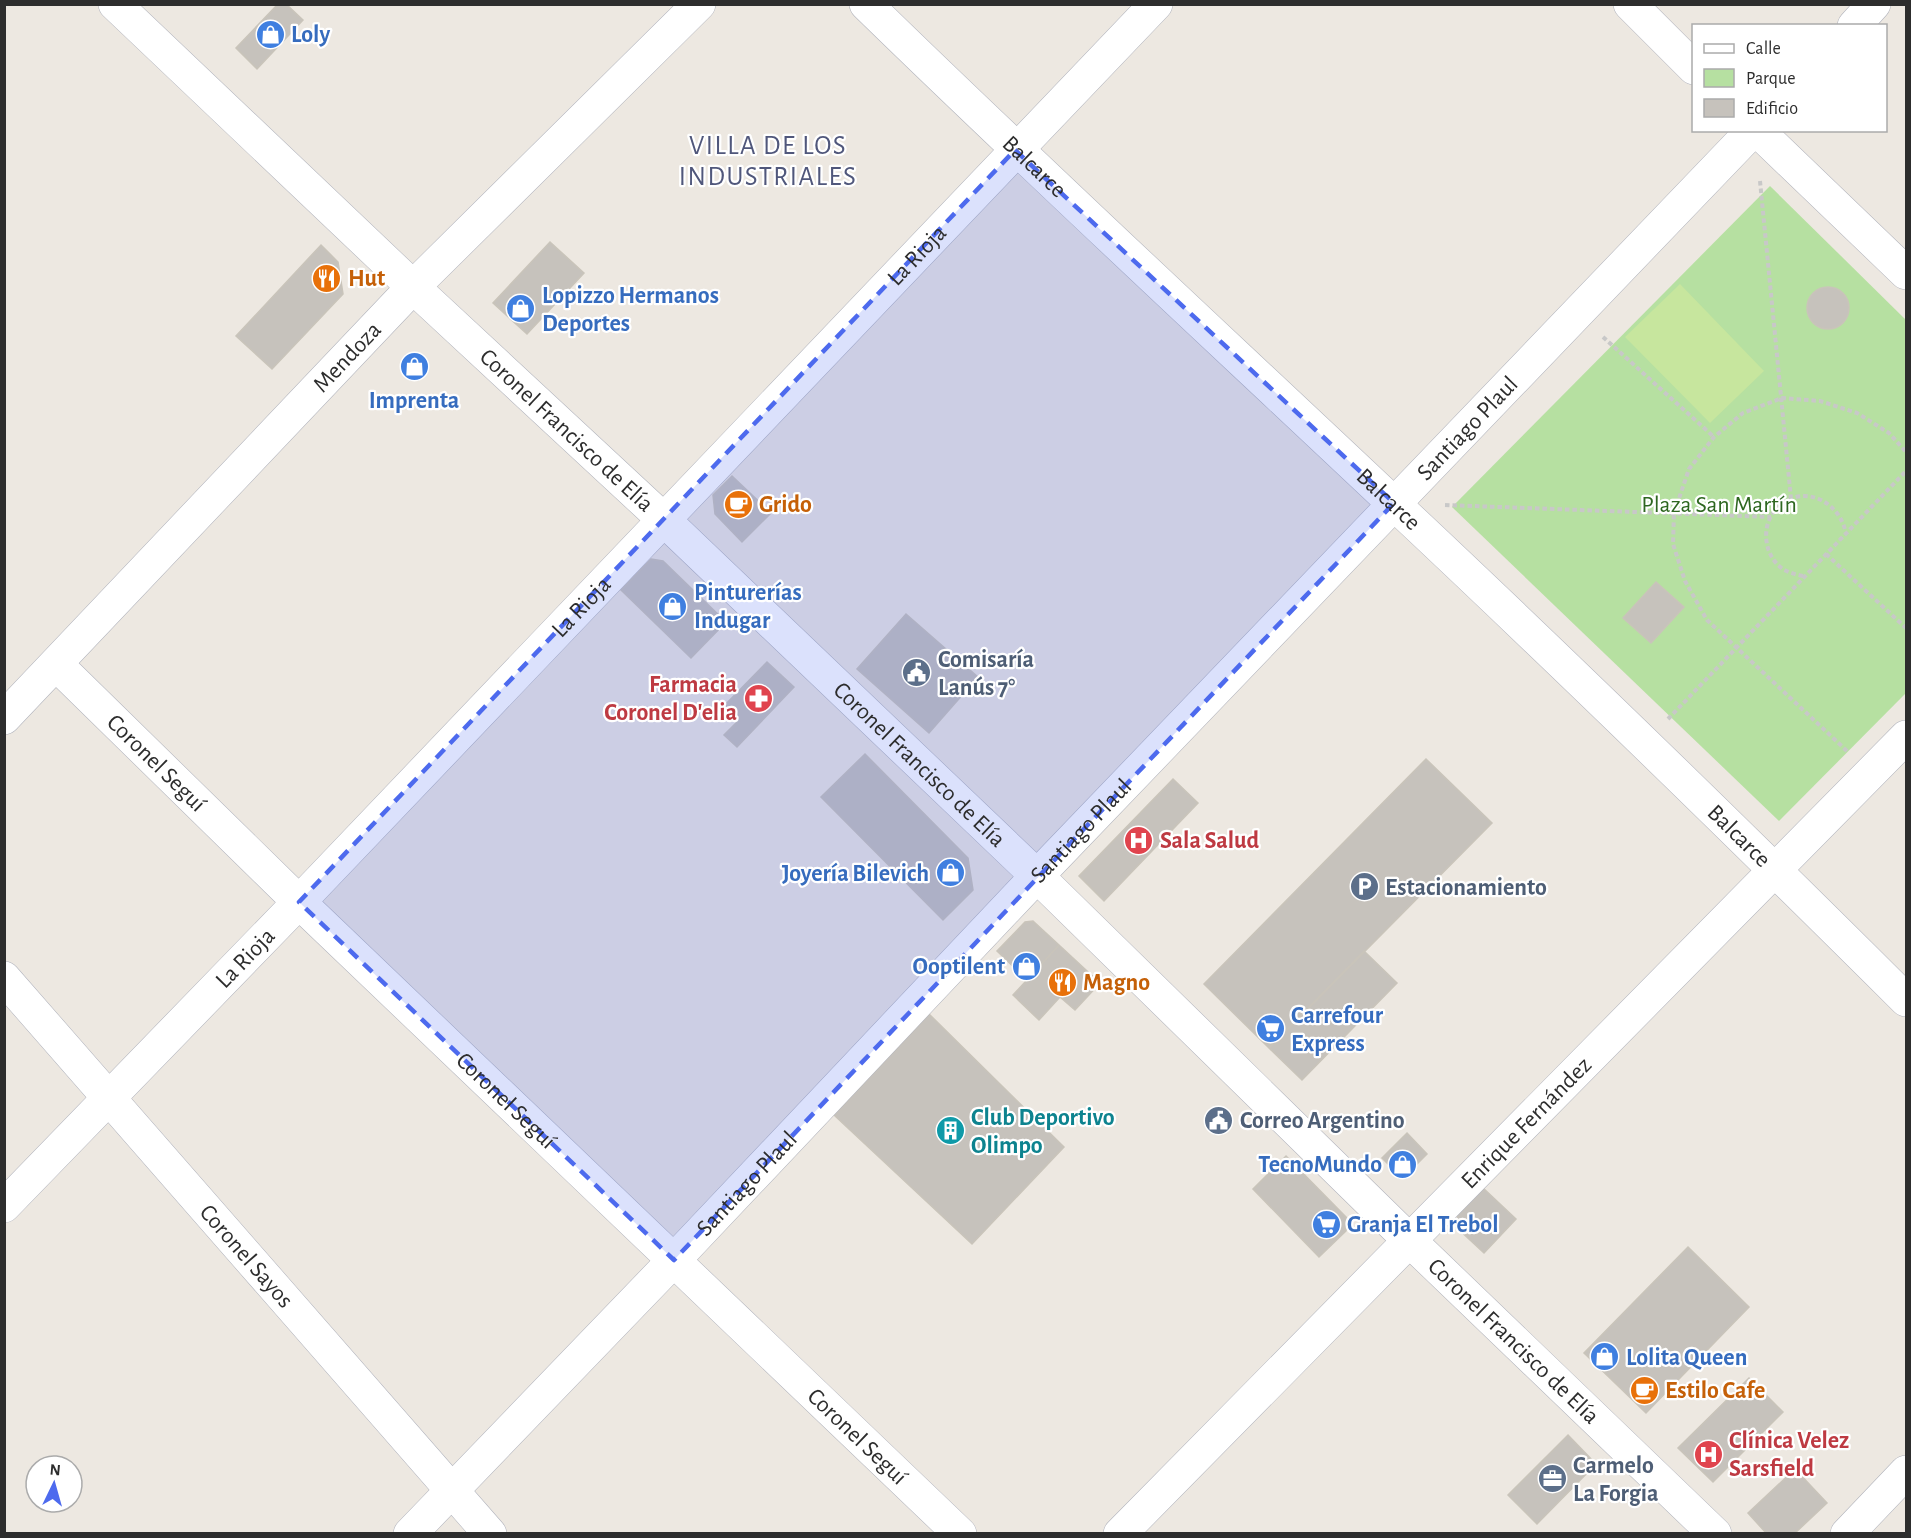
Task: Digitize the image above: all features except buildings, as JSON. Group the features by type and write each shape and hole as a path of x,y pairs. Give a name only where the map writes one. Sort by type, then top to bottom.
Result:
{"street":[{"name":"Coronel Francisco de Elía","path":"115,4 413,287 664,520 1037,876 1408,1239 1715,1533"},
{"name":"Mendoza","path":"4,718 413,287 699,4"},
{"name":"Balcarce","path":"866,4 1015,150 1394,503 1645,743 1906,1000"},
{"name":"La Rioja","path":"4,1206 299,902 1156,4"},
{"path":"1630,4 1692,66"},
{"path":"1856,24 1874,4"},
{"name":"Santiago Plaul","path":"410,1533 674,1260 1394,503 1753,132"},
{"path":"1757,132 1906,273"},
{"name":"Coronel Seguí","path":"56,664 299,902 960,1533"},
{"name":"Enrique Fernández","path":"1120,1533 1906,737"},
{"name":"Coronel Sayos","path":"4,978 490,1533"},
{"path":"1847,1533 1906,1472"}],"path":[{"path":"1760,177 1791,499"},
{"path":"1576,314 1714,437"},
{"path":"1871,773 1707,620 1685,581 1672,544 1674,513 1689,468 1714,437 1743,413 1782,398 1820,401 1857,413 1889,433 1906,452"},
{"path":"1645,743 1906,471"},
{"path":"1804,576 1779,565 1771,555 1766,542 1766,529 1779,506 1791,499 1803,496 1828,503 1838,512 1844,523 1846,534"},
{"path":"1394,503 1771,517"},
{"path":"1826,554 1906,628"}],"highlighted area":[{"path":"1015,150 1394,503 674,1260 299,902"}],"green space":[{"name":"Plaza San Martín","path":"1770,186 1906,320 1906,693 1779,821 1452,507"},
{"path":"1680,284 1764,371 1710,423 1625,337"}],"place":[{"name":"Loly","path":"270,34"},
{"name":"Hut","path":"327,278"},
{"name":"Lopizzo Hermanos Deportes","path":"521,309"},
{"name":"Imprenta","path":"414,367"},
{"name":"Grido","path":"738,504"},
{"name":"Pinturerías Indugar","path":"673,606"},
{"name":"Comisaría Lanús 7°","path":"917,673"},
{"name":"Farmacia Coronel D'elia","path":"758,698"},
{"name":"Sala Salud","path":"1139,840"},
{"name":"Joyería Bilevich","path":"950,873"},
{"name":"Estacionamiento","path":"1364,887"},
{"name":"Ooptilent","path":"1026,966"},
{"name":"Magno","path":"1062,982"},
{"name":"Carrefour Express","path":"1270,1029"},
{"name":"Correo Argentino","path":"1219,1120"},
{"name":"Club Deportivo Olimpo","path":"950,1131"},
{"name":"TecnoMundo","path":"1403,1164"},
{"name":"Granja El Trebol","path":"1326,1224"},
{"name":"Lolita Queen","path":"1605,1357"},
{"name":"Estilo Cafe","path":"1644,1390"},
{"name":"Clínica Velez Sarsfield","path":"1708,1454"},
{"name":"Carmelo La Forgia","path":"1552,1479"}],"district":[{"name":"VILLA DE LOS INDUSTRIALES","path":"768,160"}]}
